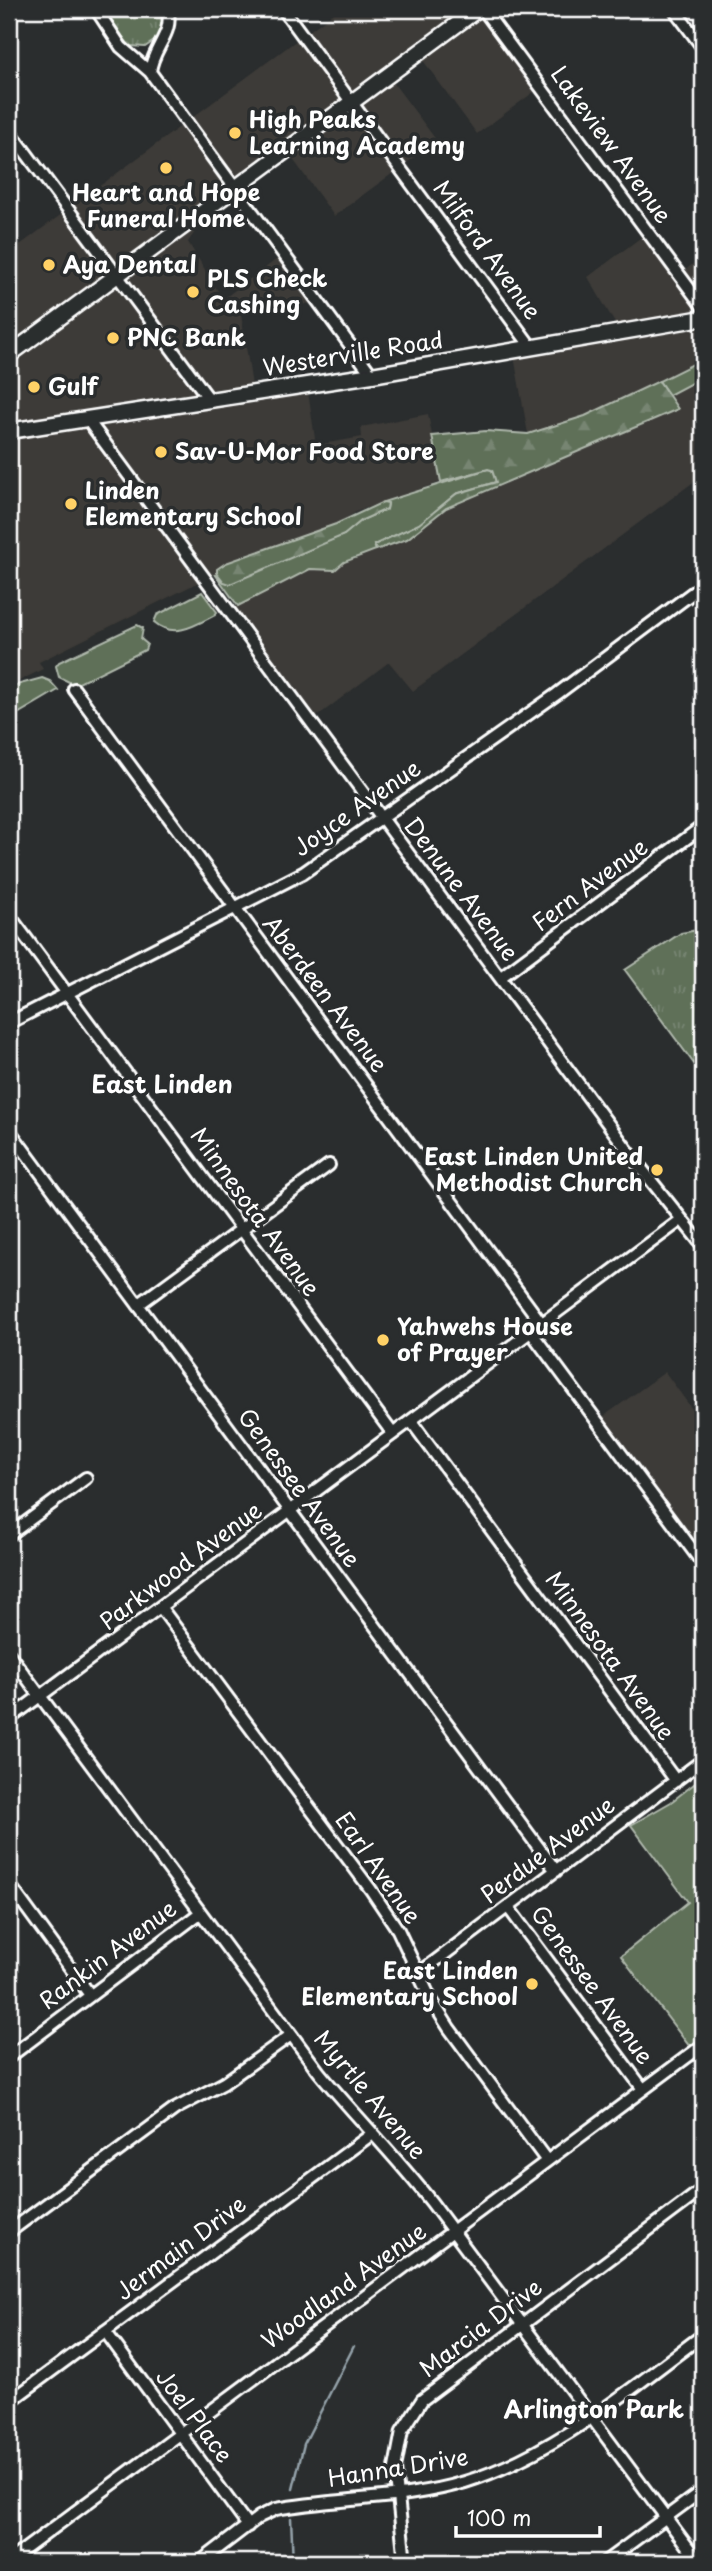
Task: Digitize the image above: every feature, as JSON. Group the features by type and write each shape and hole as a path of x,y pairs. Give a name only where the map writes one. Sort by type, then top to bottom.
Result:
{"main road":[{"path":"9,355 480,9"},
{"name":"Westerville Road","path":"9,431 373,374 703,318"}],"street":[{"path":"96,9 121,47 150,72 233,188 373,374"},
{"path":"150,72 153,53 169,29 167,9"},
{"name":"Milford Avenue","path":"284,9 350,103 482,277 532,348"},
{"name":"Lakeview Avenue","path":"480,9 703,307"},
{"path":"674,9 703,48"},
{"path":"9,130 209,399"},
{"name":"Denune Avenue","path":"87,419 703,1247"},
{"name":"Joyce Avenue","path":"9,1023 303,873 557,694 703,584"},
{"name":"Aberdeen Avenue","path":"74,689 542,1324"},
{"name":"Fern Avenue","path":"500,977 703,826"},
{"name":"Minnesota Avenue","path":"9,915 393,1434"},
{"name":"Genessee Avenue","path":"9,1130 556,1871"},
{"path":"138,1305 329,1165"},
{"name":"Parkwood Avenue","path":"9,1719 681,1220"},
{"path":"531,1332 703,1564"},
{"name":"Minnesota Avenue","path":"411,1421 676,1781"},
{"path":"9,1535 86,1478"},
{"name":"Earl Avenue","path":"161,1608 371,1890 398,1930 418,1974 449,2028 547,2161"},
{"name":"Myrtle Avenue","path":"9,1654 291,2035 372,2134 400,2161 699,2562"},
{"name":"Perdue Avenue","path":"418,1974 703,1760"},
{"path":"9,1884 90,1995"},
{"name":"Genessee Avenue","path":"508,1906 643,2089"},
{"name":"Rankin Avenue","path":"9,2057 200,1913"},
{"path":"9,2232 175,2109 224,2083 291,2035"},
{"name":"Woodland Avenue","path":"9,2561 703,2045"},
{"name":"Jermain Drive","path":"16,2397 372,2134"},
{"name":"Marcia Drive","path":"405,2562 395,2468 402,2431 422,2400 521,2323 703,2189"},
{"name":"Joel Place","path":"105,2332 248,2526"},
{"name":"Hanna Drive","path":"200,2562 276,2509 463,2483 522,2461 593,2418 703,2335"},
{"path":"605,2562 703,2490"}],"shaded area":[{"path":"339,9 483,9 542,86 477,134 419,55 389,77 437,141 334,216 287,151 217,200 188,242 223,299 285,253 319,302 241,314 253,392 307,385 316,445 362,437 361,427 428,414 441,482 358,511 336,524 217,569 217,573 39,662 43,669 9,686 9,253"},
{"path":"648,232 680,274 703,256 703,359 585,416 528,434 513,351 620,332 588,277"},
{"path":"703,377 703,475 413,691 389,662 311,721 229,610 310,569 335,570 344,562 407,539 446,508 678,409 669,395"},
{"path":"665,1372 703,1424 703,1537 689,1547 597,1421"}],"green space":[{"path":"101,9 162,9 164,19 160,37 145,47 130,46"},
{"path":"703,359 703,377 669,395 659,381"},
{"path":"659,381 678,409 446,508 407,539 376,550 374,545 419,524 456,494 496,482 492,470 488,469 441,482 432,436 486,431 528,434 585,416"},
{"path":"492,470 496,482 456,494 420,524 374,545 376,550 344,562 335,570 310,569 238,606 215,574 224,582 344,535 362,520 387,509 388,504 383,502"},
{"path":"383,502 388,503 387,509 362,520 344,535 230,584 224,582 217,573 217,569 226,563 336,524"},
{"path":"202,592 217,612 215,615 192,627 177,630 169,630 154,622 157,615"},
{"path":"137,625 143,628 141,639 147,644 145,650 75,685 59,677 56,666 59,662"},
{"path":"42,678 50,681 58,690 9,719 9,687"},
{"path":"703,929 703,1076 625,970 681,933"},
{"path":"703,1777 703,2037 690,2047 621,1956 688,1902 631,1825 671,1802"}],"waterway":[{"path":"293,2489 304,2444 354,2346"},
{"path":"291,2518 293,2562"}],"place":[{"name":"High Peaks Learning Academy","path":"235,133"},
{"name":"Heart and Hope Funeral Home","path":"166,168"},
{"name":"Aya Dental","path":"49,265"},
{"name":"PLS Check Cashing","path":"193,292"},
{"name":"PNC Bank","path":"113,338"},
{"name":"Gulf","path":"34,387"},
{"name":"Sav-U-Mor Food Store","path":"161,452"},
{"name":"Linden Elementary School","path":"71,504"},
{"name":"East Linden United Methodist Church","path":"657,1170"},
{"name":"Yahwehs House of Prayer","path":"383,1340"},
{"name":"East Linden Elementary School","path":"532,1984"}],"district":[{"name":"East Linden","path":"162,1085"},
{"name":"Arlington Park","path":"594,2410"}]}
